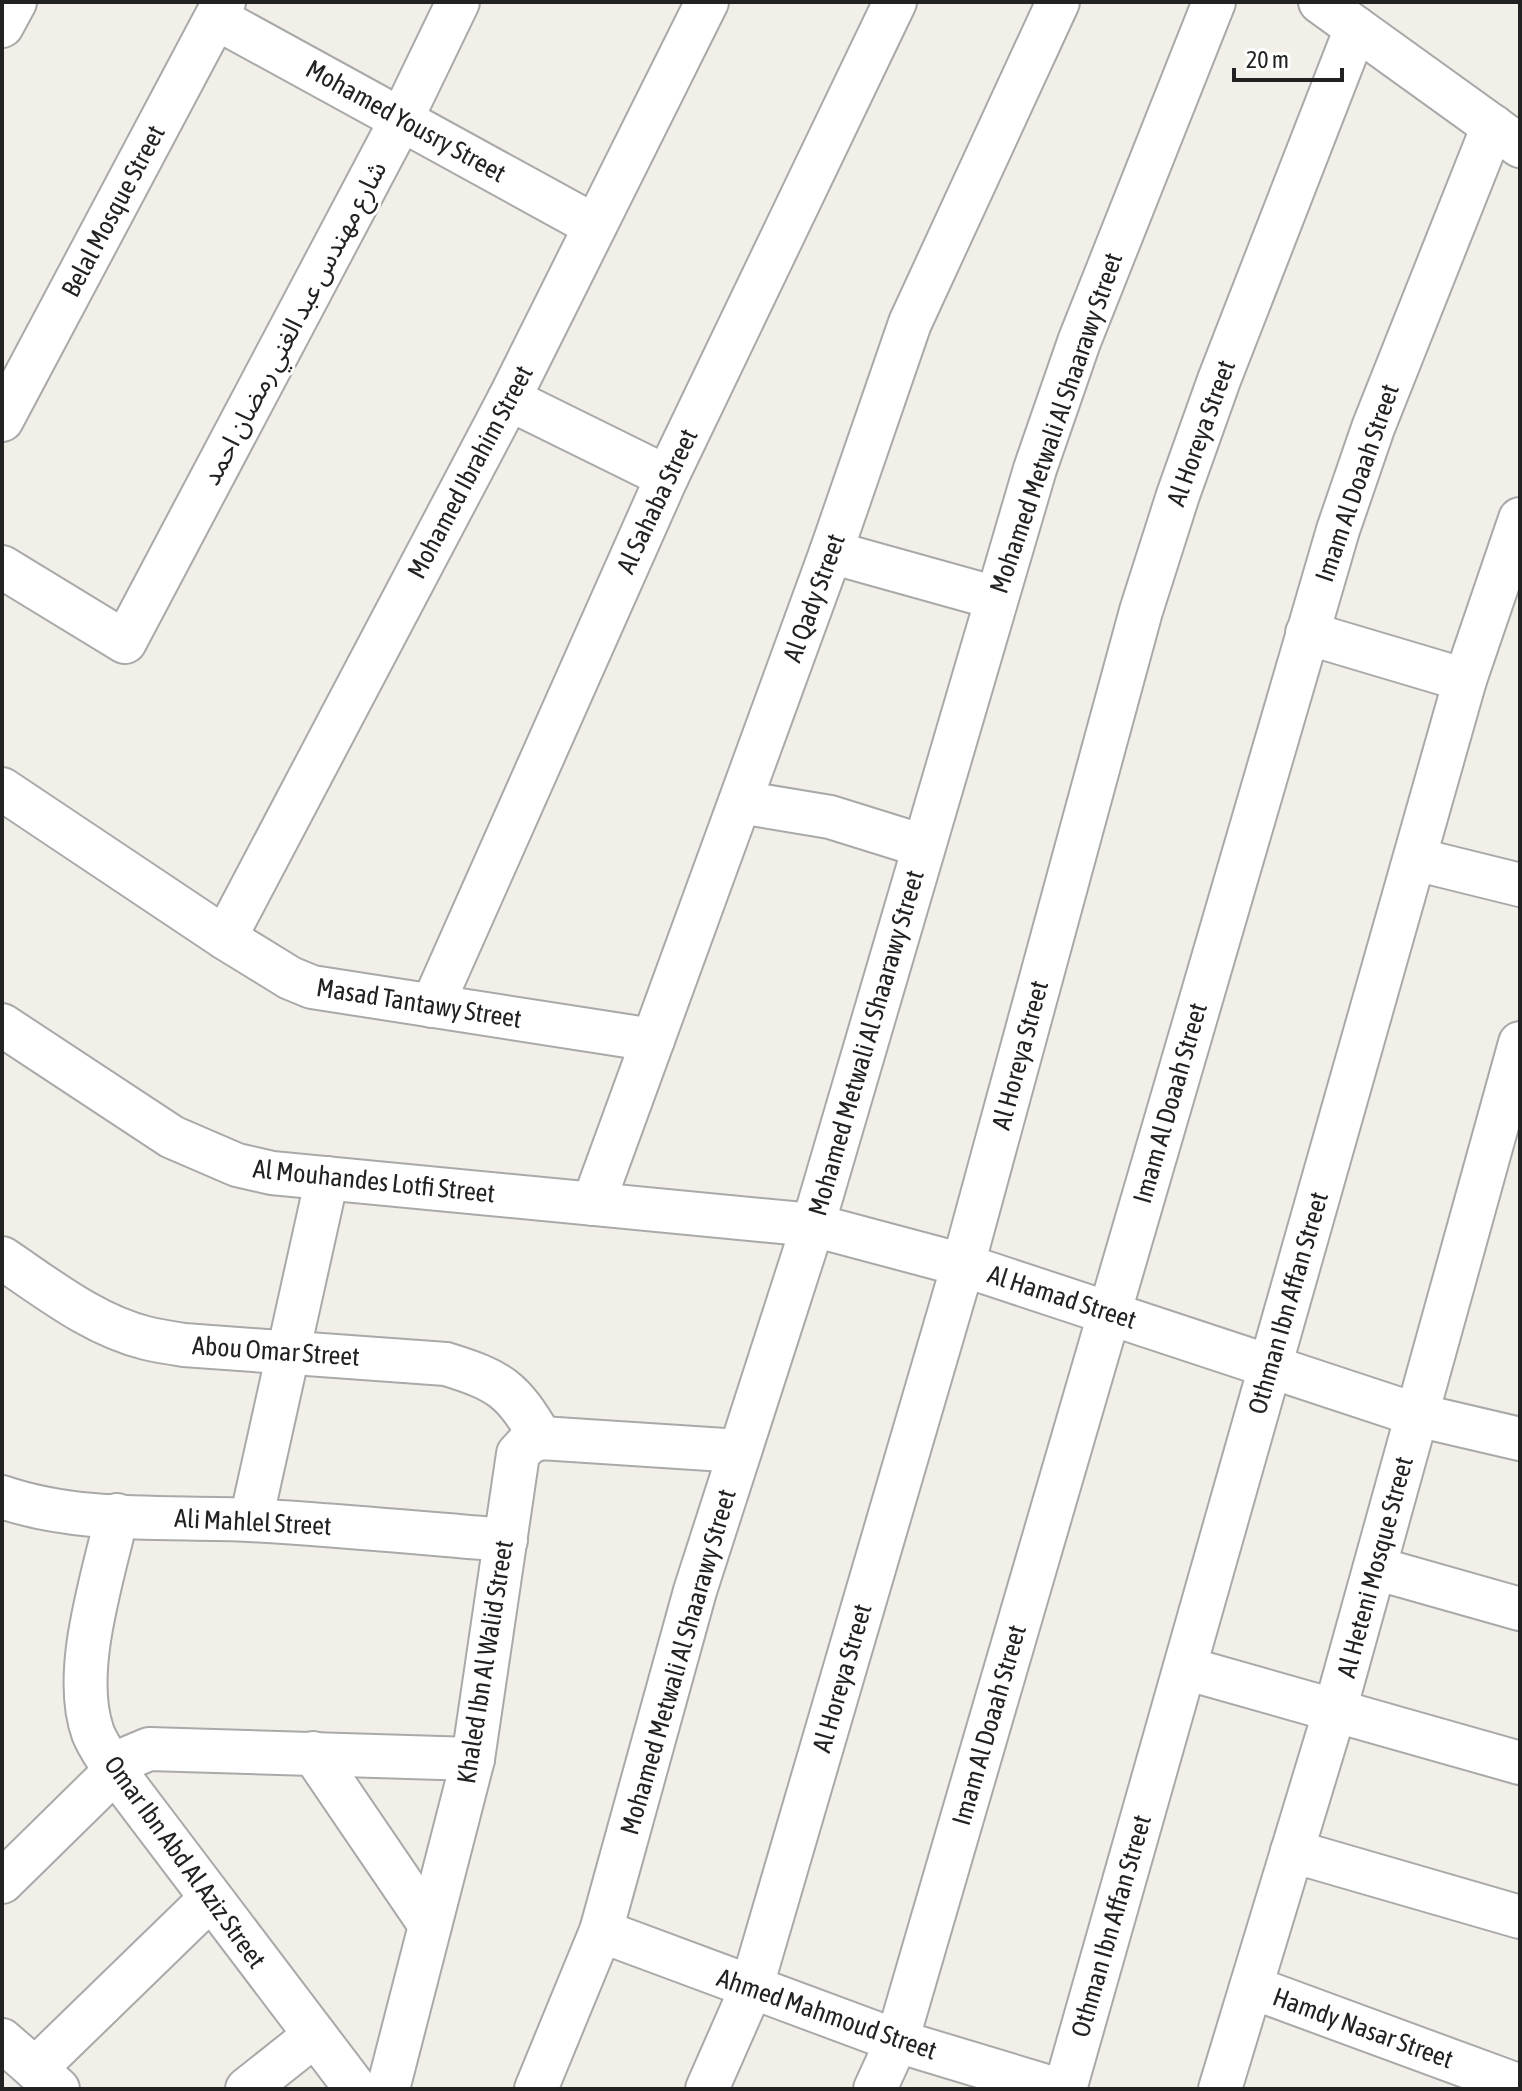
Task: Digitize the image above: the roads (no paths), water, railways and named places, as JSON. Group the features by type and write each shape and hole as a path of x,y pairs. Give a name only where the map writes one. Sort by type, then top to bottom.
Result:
{"street":[{"path":"2,26 15,2"},
{"name":"شارع مهندس عبد الغني رمضان احمد","path":"2,567 125,642 402,118 458,2"},
{"name":"Mohamed Ibrahim Street","path":"225,938 509,399 707,2"},
{"name":"Al Sahaba Street","path":"432,1006 667,477 895,2"},
{"name":"Al Qady Street","path":"593,1204 831,552 910,323 1058,2"},
{"name":"Mohamed Metwali Al Shaarawy Street","path":"536,2089 601,1931 695,1591 813,1225 1035,469 1079,342 1214,2"},
{"path":"1320,2 1506,136"},
{"name":"Mohamed Yousry Street","path":"220,10 402,118 595,226"},
{"name":"Belal Mosque Street","path":"2,420 220,10"},
{"name":"Al Horeya Street","path":"707,2089 751,1989 963,1265 1141,611 1219,380 1356,28"},
{"name":"Imam Al Doaah Street","path":"875,2089 897,2041 1338,530 1373,428 1506,136"},
{"path":"509,399 667,477"},
{"name":"Othman Ibn Affan Street","path":"1065,2089 1465,680 1520,519"},
{"path":"831,552 996,598"},
{"path":"1307,633 1465,680"},
{"name":"Masad Tantawy Street","path":"2,789 225,938 290,978 312,987 653,1040"},
{"path":"740,802 830,817 923,846"},
{"path":"1415,859 1520,885"},
{"name":"Al Mouhandes Lotfi Street","path":"2,1025 172,1137 237,1165 272,1173 593,1204"},
{"name":"Al Heteni Mosque Street","path":"1220,2089 1335,1710 1520,1043"},
{"path":"251,1520 327,1178"},
{"name":"Al Hamad Street","path":"593,1204 813,1225 963,1265 1417,1415 1520,1439"},
{"name":"Abou Omar Street","path":"2,1258 74,1306 108,1325 145,1338 184,1345 446,1364 487,1377 519,1402 541,1438"},
{"path":"541,1438 740,1451"},
{"name":"Khaled Ibn Al Walid Street","path":"388,2089 473,1759 514,1467 518,1454 528,1443 541,1438"},
{"name":"Ali Mahlel Street","path":"2,1497 29,1507 73,1513 251,1520 506,1540"},
{"name":"Omar Ibn Abd Al Aziz Street","path":"117,1515 88,1651 84,1693 94,1734 115,1771 356,2089"},
{"path":"1375,1568 1520,1609"},
{"path":"1185,1668 1520,1763"},
{"path":"2,1882 130,1757 149,1749 473,1759"},
{"path":"313,1753 430,1925"},
{"path":"1292,1851 1520,1917"},
{"path":"2,2040 46,2079 210,1899"},
{"name":"Ahmed Mahmoud Street","path":"601,1931 897,2041 1056,2089"},
{"name":"Hamdy Nasar Street","path":"1251,1987 1520,2086"},
{"path":"247,2089 315,2035"}]}
